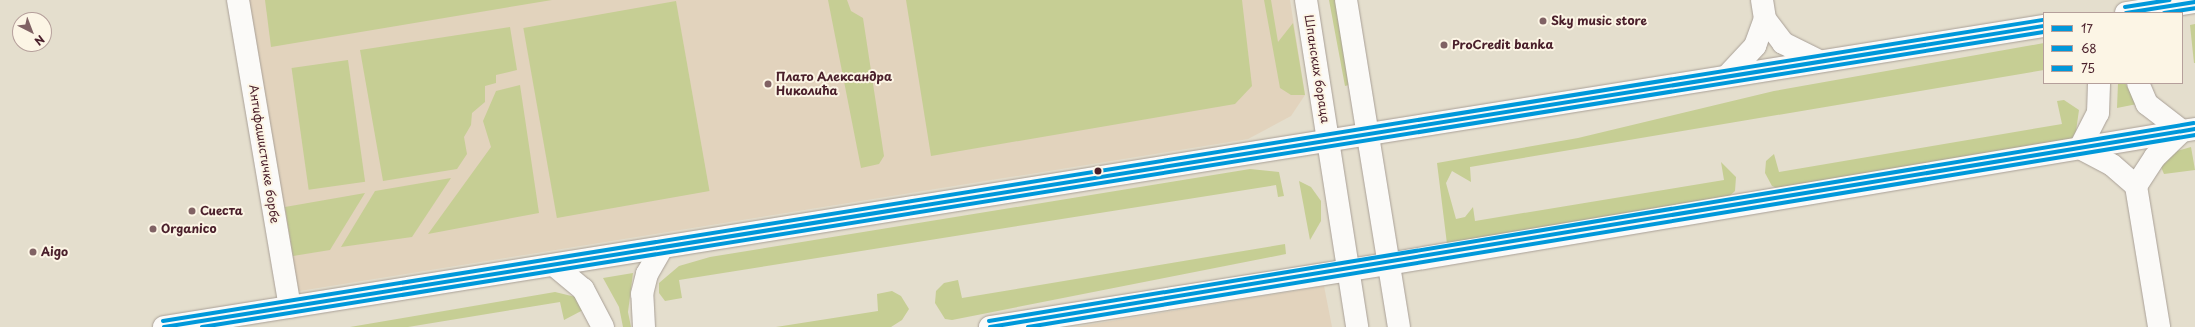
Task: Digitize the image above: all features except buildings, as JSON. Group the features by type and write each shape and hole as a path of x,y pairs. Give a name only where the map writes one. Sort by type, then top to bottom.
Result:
{"street":[{"name":"Антифашистичке борбе","path":"238,0 290,307"},
{"name":"Шпанских бораца","path":"1306,0 1357,327"},
{"path":"1346,0 1399,327"},
{"path":"2136,12 2168,9 2195,2"},
{"path":"1728,75 1755,46 1764,10"},
{"path":"1764,10 1783,43 1819,60"},
{"path":"164,327 662,248 946,200 1367,136 1819,60 2043,26"},
{"path":"2080,148 2098,113 2099,84"},
{"path":"2138,84 2147,104 2189,130"},
{"path":"990,327 1388,264 2189,130"},
{"path":"2136,186 2155,157 2189,130"},
{"path":"2080,148 2112,165 2136,186 2159,327"},
{"path":"644,327 642,294 647,274 662,248"},
{"path":"554,265 583,289 603,327"}],"shaded area":[{"path":"247,0 1290,0 1305,95 1291,116 1248,139 293,292"},
{"path":"1324,286 1332,327 1075,327"}],"green space":[{"path":"265,0 552,0 271,47"},
{"path":"828,0 847,0 851,11 863,18 884,156 879,164 861,168"},
{"path":"906,0 1242,0 1252,86 1235,104 931,156"},
{"path":"1264,0 1271,0 1278,42 1293,23 1305,95 1291,95 1280,88"},
{"path":"1329,0 1336,0 1349,85 1345,86"},
{"path":"676,1 710,191 557,218 523,28"},
{"path":"2195,24 2195,63 2194,63 2190,25"},
{"path":"510,27 517,70 496,75 496,83 485,86 485,102 472,113 471,125 464,137 467,154 457,169 383,181 360,50"},
{"path":"2043,43 2043,70 1470,167 1471,182 1452,171 1446,183 1456,219 1465,217 1473,207 1475,221 1724,180 1721,162 1736,177 1735,191 1724,201 1447,244 1437,163 1578,138 1774,91"},
{"path":"348,60 365,182 309,190 292,68"},
{"path":"2118,84 2126,84 2137,104 2117,108"},
{"path":"520,85 539,213 428,234 491,147 483,121 496,91"},
{"path":"2064,100 2079,110 2076,131 2071,140 1784,191 1772,186 1765,173 1766,161 1774,154 1779,172 2062,124 2057,101"},
{"path":"2191,147 2195,170 2164,174 2161,167 2177,151"},
{"path":"1250,169 1279,172 1284,196 1278,197 1276,185 679,280 682,298 665,301 659,293 659,283 679,266 710,257"},
{"path":"451,178 412,237 341,247 375,191"},
{"path":"1299,181 1311,187 1321,201 1321,221 1310,240"},
{"path":"365,193 330,250 293,256 285,207"},
{"path":"1285,244 1286,254 952,320 945,319 935,303 936,291 944,283 958,280 962,298"},
{"path":"633,273 628,312 631,327 623,327 619,307 603,278"},
{"path":"892,291 901,296 909,309 902,320 891,327 776,327 878,311 877,294"},
{"path":"555,292 584,299 585,309 564,320 560,302 408,327 350,327"}],"transit line":[{"name":"75","path":"2125,7 2169,0"},
{"name":"17","path":"2132,12 2195,2"},
{"name":"68","path":"2170,12 2195,8"},
{"name":"75","path":"163,321 2043,20"},
{"name":"17","path":"164,327 2043,26"},
{"name":"68","path":"202,327 2043,32"},
{"name":"75","path":"989,321 2194,123"},
{"name":"17","path":"990,327 2195,129"},
{"name":"68","path":"1028,327 2195,135"}],"place":[{"name":"Sky music store","path":"1543,21"},
{"name":"ProCredit banka","path":"1444,45"},
{"name":"Плато Александра Николића","path":"768,84"},
{"name":"Сиеста","path":"192,211"},
{"name":"Organico","path":"153,229"},
{"name":"Aigo","path":"33,252"}]}
